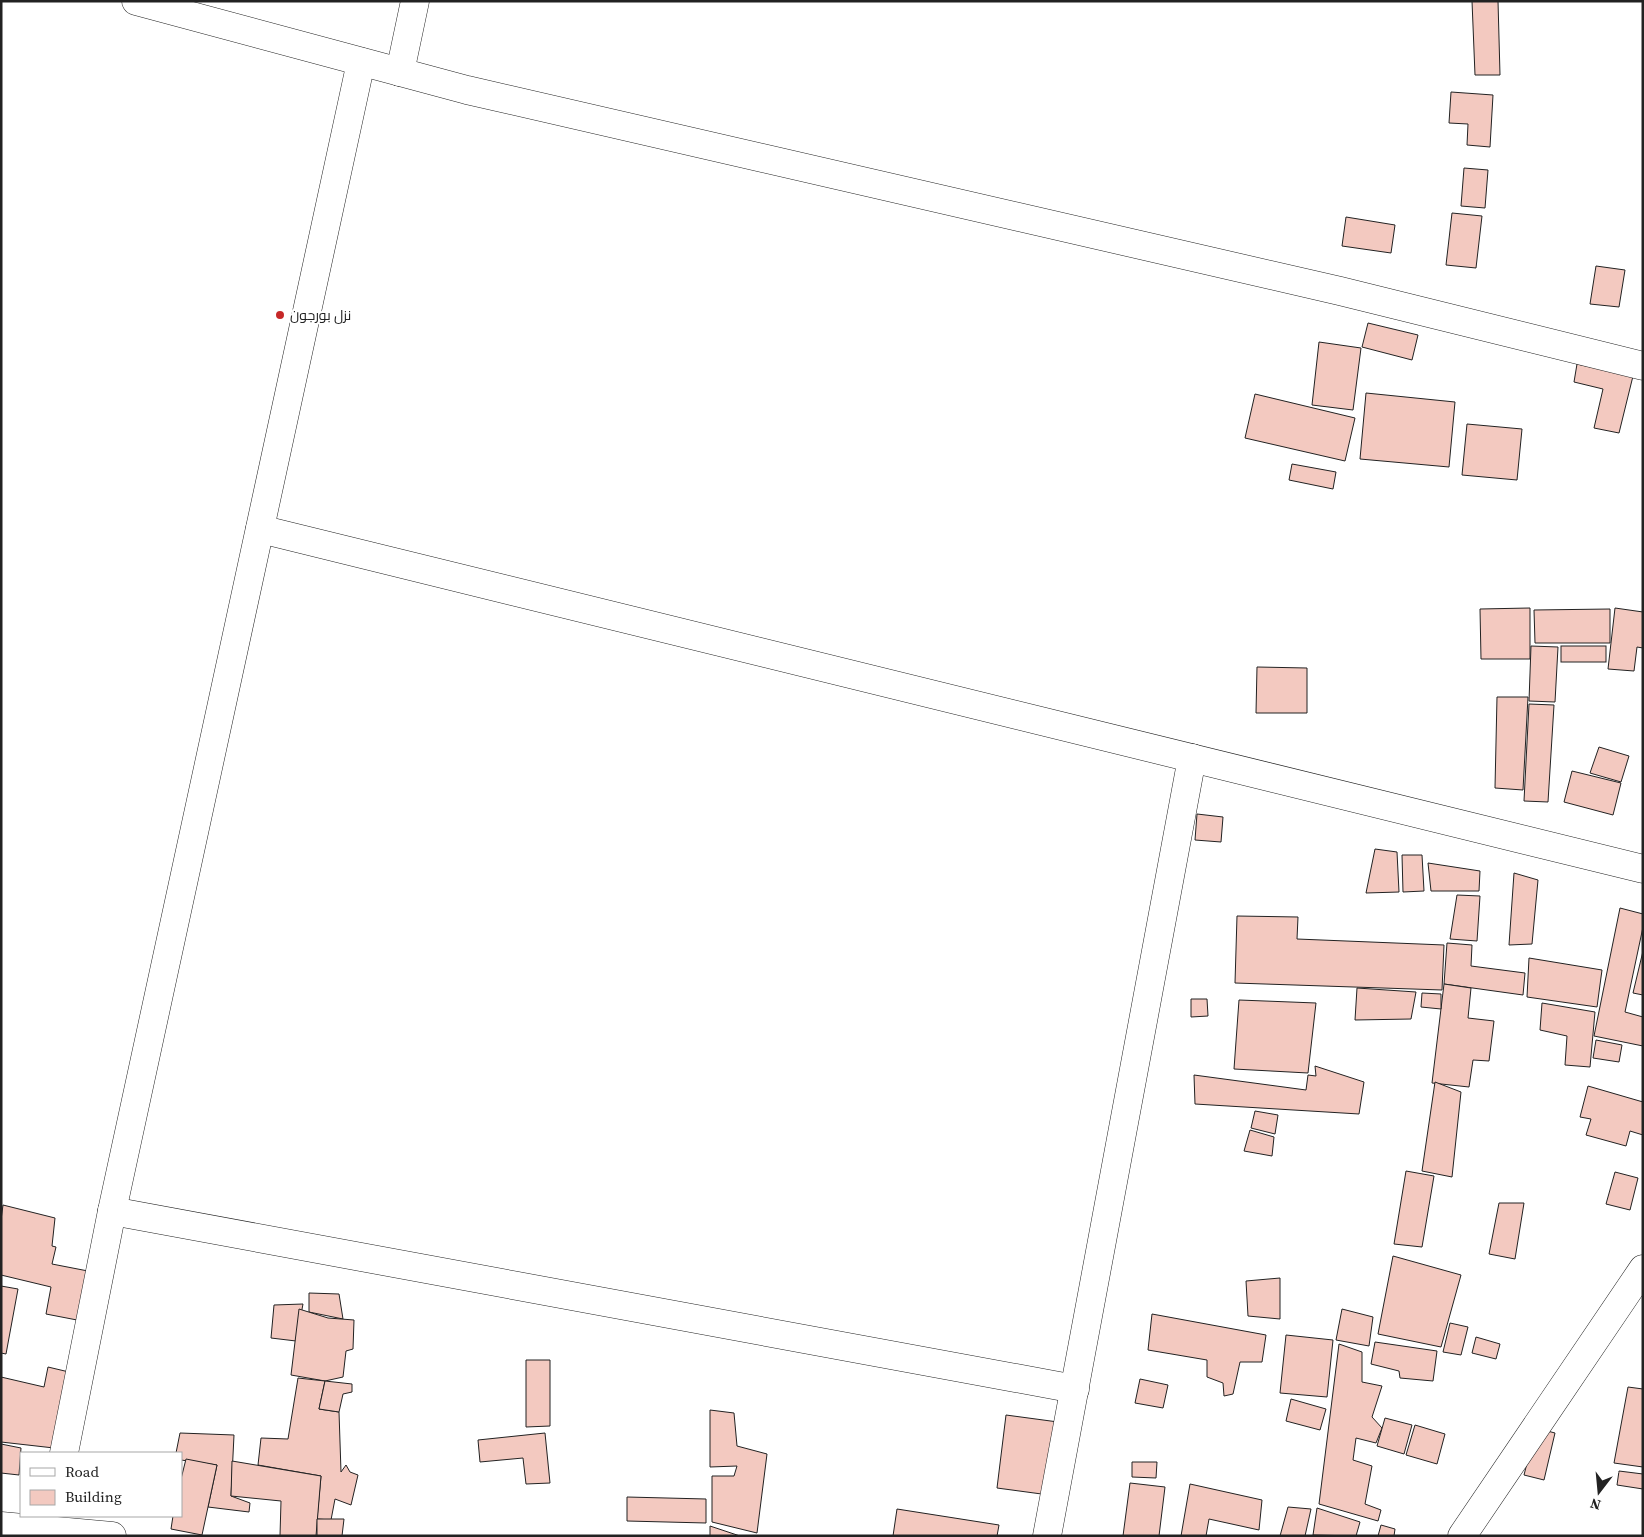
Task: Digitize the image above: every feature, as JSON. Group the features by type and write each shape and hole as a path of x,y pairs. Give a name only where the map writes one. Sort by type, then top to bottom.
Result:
{"street":[{"path":"136,1 467,90 1340,291 1643,366"},
{"path":"400,72 415,1"},
{"path":"64,1452 112,1211 361,62"},
{"path":"260,529 1643,869"},
{"path":"1047,1536 1192,758"},
{"path":"112,1211 1074,1389"},
{"path":"1462,1536 1643,1268"},
{"path":"1,1526 50,1523 112,1536"}],"building":[{"path":"1472,1 1498,1 1500,75 1475,75"},
{"path":"1451,92 1493,95 1490,147 1467,145 1468,124 1449,123"},
{"path":"1464,168 1488,170 1485,208 1461,206"},
{"path":"1452,213 1482,216 1476,268 1446,265"},
{"path":"1346,217 1395,225 1391,253 1342,246"},
{"path":"1596,266 1625,270 1619,307 1590,304"},
{"path":"1368,323 1418,335 1412,360 1362,347"},
{"path":"1319,342 1361,348 1353,410 1312,405"},
{"path":"1577,364 1633,376 1619,433 1594,428 1603,389 1574,382"},
{"path":"1366,393 1455,402 1449,467 1360,459"},
{"path":"1255,394 1355,418 1345,461 1245,438"},
{"path":"1467,424 1522,429 1517,480 1462,475"},
{"path":"1292,464 1336,472 1333,489 1289,480"},
{"path":"1530,608 1530,659 1481,659 1480,609"},
{"path":"1615,608 1643,612 1643,648 1637,647 1634,671 1608,669"},
{"path":"1610,609 1610,643 1535,643 1534,610"},
{"path":"1531,646 1558,647 1555,702 1529,701"},
{"path":"1561,646 1606,646 1606,662 1561,662"},
{"path":"1257,667 1307,668 1307,713 1256,713"},
{"path":"1497,697 1528,697 1523,790 1495,788"},
{"path":"1529,704 1554,705 1548,802 1524,801"},
{"path":"1599,747 1629,756 1621,782 1590,773"},
{"path":"1572,771 1621,783 1613,815 1564,802"},
{"path":"1197,814 1223,817 1221,842 1195,840"},
{"path":"1375,849 1397,852 1399,892 1366,893"},
{"path":"1402,855 1422,855 1424,891 1403,892"},
{"path":"1428,863 1480,871 1479,891 1431,891"},
{"path":"1514,873 1538,880 1532,944 1509,945"},
{"path":"1457,895 1480,896 1477,941 1450,939"},
{"path":"1620,908 1643,914 1643,927 1625,1012 1643,1017 1643,1046 1594,1036"},
{"path":"1237,916 1298,917 1297,939 1444,945 1442,990 1235,983"},
{"path":"1447,943 1472,945 1471,966 1525,973 1523,995 1444,984"},
{"path":"1643,951 1643,995 1633,993"},
{"path":"1529,958 1602,970 1597,1007 1527,997"},
{"path":"1444,984 1471,988 1468,1018 1494,1021 1489,1061 1473,1060 1469,1087 1432,1083"},
{"path":"1357,988 1416,992 1411,1019 1355,1020"},
{"path":"1422,993 1441,994 1441,1009 1421,1007"},
{"path":"1191,999 1207,999 1208,1016 1191,1017"},
{"path":"1239,1000 1316,1003 1308,1073 1234,1069"},
{"path":"1542,1003 1595,1012 1590,1067 1565,1065 1567,1036 1540,1030"},
{"path":"1596,1040 1622,1045 1619,1062 1593,1058"},
{"path":"1315,1066 1364,1082 1359,1114 1195,1104 1194,1075 1306,1090 1308,1075 1316,1076"},
{"path":"1435,1082 1461,1092 1452,1177 1422,1171"},
{"path":"1588,1086 1643,1102 1643,1135 1630,1131 1626,1146 1586,1135 1591,1119 1580,1117"},
{"path":"1255,1111 1278,1115 1275,1134 1251,1128"},
{"path":"1250,1130 1274,1137 1272,1156 1244,1151"},
{"path":"1406,1171 1434,1176 1422,1247 1394,1244"},
{"path":"1615,1172 1638,1178 1630,1210 1606,1204"},
{"path":"1499,1203 1524,1203 1515,1259 1489,1254"},
{"path":"3,1205 55,1218 52,1246 56,1247 52,1264 88,1271 77,1320 46,1314 51,1287 1,1275 1,1220"},
{"path":"1393,1256 1461,1275 1441,1347 1378,1334"},
{"path":"1280,1278 1280,1319 1248,1316 1246,1281"},
{"path":"1,1286 18,1289 6,1354 1,1353"},
{"path":"309,1293 339,1294 343,1319 309,1312"},
{"path":"303,1304 296,1341 271,1338 274,1305"},
{"path":"299,1309 328,1318 354,1320 353,1349 346,1351 343,1377 325,1381 291,1375"},
{"path":"1342,1309 1373,1317 1369,1346 1336,1340"},
{"path":"1152,1314 1266,1335 1262,1362 1240,1362 1233,1394 1224,1396 1223,1383 1207,1377 1207,1360 1148,1350"},
{"path":"1450,1323 1468,1327 1461,1355 1443,1352"},
{"path":"1286,1335 1333,1340 1327,1397 1280,1393"},
{"path":"1476,1337 1500,1344 1496,1359 1472,1353"},
{"path":"1375,1342 1437,1351 1433,1381 1400,1378 1399,1371 1371,1364"},
{"path":"1339,1344 1362,1352 1362,1382 1382,1386 1372,1417 1382,1428 1376,1443 1356,1438 1353,1460 1372,1466 1365,1504 1381,1510 1378,1521 1319,1504"},
{"path":"526,1360 550,1360 550,1426 526,1427"},
{"path":"48,1367 69,1372 54,1448 1,1442 1,1377 44,1387"},
{"path":"298,1378 325,1381 319,1409 339,1412 341,1472 346,1465 350,1472 358,1475 351,1505 335,1499 331,1520 317,1519 321,1476 258,1465 261,1438 288,1439"},
{"path":"1140,1379 1168,1385 1163,1408 1135,1403"},
{"path":"325,1381 352,1384 352,1392 343,1394 339,1412 319,1409"},
{"path":"1628,1387 1643,1389 1643,1467 1614,1463"},
{"path":"1291,1399 1326,1409 1320,1430 1286,1421"},
{"path":"710,1410 734,1413 737,1446 767,1454 757,1533 712,1522 712,1476 734,1476 737,1466 710,1467"},
{"path":"1006,1415 1058,1422 1049,1495 997,1488"},
{"path":"1385,1418 1412,1425 1404,1454 1377,1446"},
{"path":"1415,1425 1445,1434 1437,1464 1406,1455"},
{"path":"1536,1428 1555,1433 1544,1480 1524,1475"},
{"path":"180,1433 234,1435 231,1496 250,1503 249,1512 208,1507 217,1465 182,1460 182,1452 176,1452"},
{"path":"545,1433 550,1483 526,1484 523,1458 480,1462 478,1440"},
{"path":"1,1444 21,1448 19,1475 1,1473"},
{"path":"186,1459 217,1465 202,1535 171,1529 173,1517 182,1517 182,1475"},
{"path":"232,1461 321,1476 316,1536 280,1536 281,1501 231,1496"},
{"path":"1132,1462 1157,1462 1156,1478 1132,1477"},
{"path":"1619,1471 1643,1474 1643,1489 1617,1485"},
{"path":"1130,1483 1165,1487 1159,1536 1123,1536"},
{"path":"1190,1484 1262,1500 1259,1530 1209,1519 1206,1536 1181,1536"},
{"path":"627,1497 706,1499 706,1523 627,1521"},
{"path":"1288,1507 1311,1509 1305,1536 1280,1536"},
{"path":"1317,1508 1360,1522 1356,1536 1313,1535"},
{"path":"897,1509 999,1525 997,1536 893,1536"},
{"path":"317,1519 344,1519 342,1536 317,1536"},
{"path":"1381,1525 1395,1529 1394,1536 1378,1536"},
{"path":"710,1526 740,1536 710,1536"}],"place":[{"name":"نزل بورجون","path":"280,315"}]}
